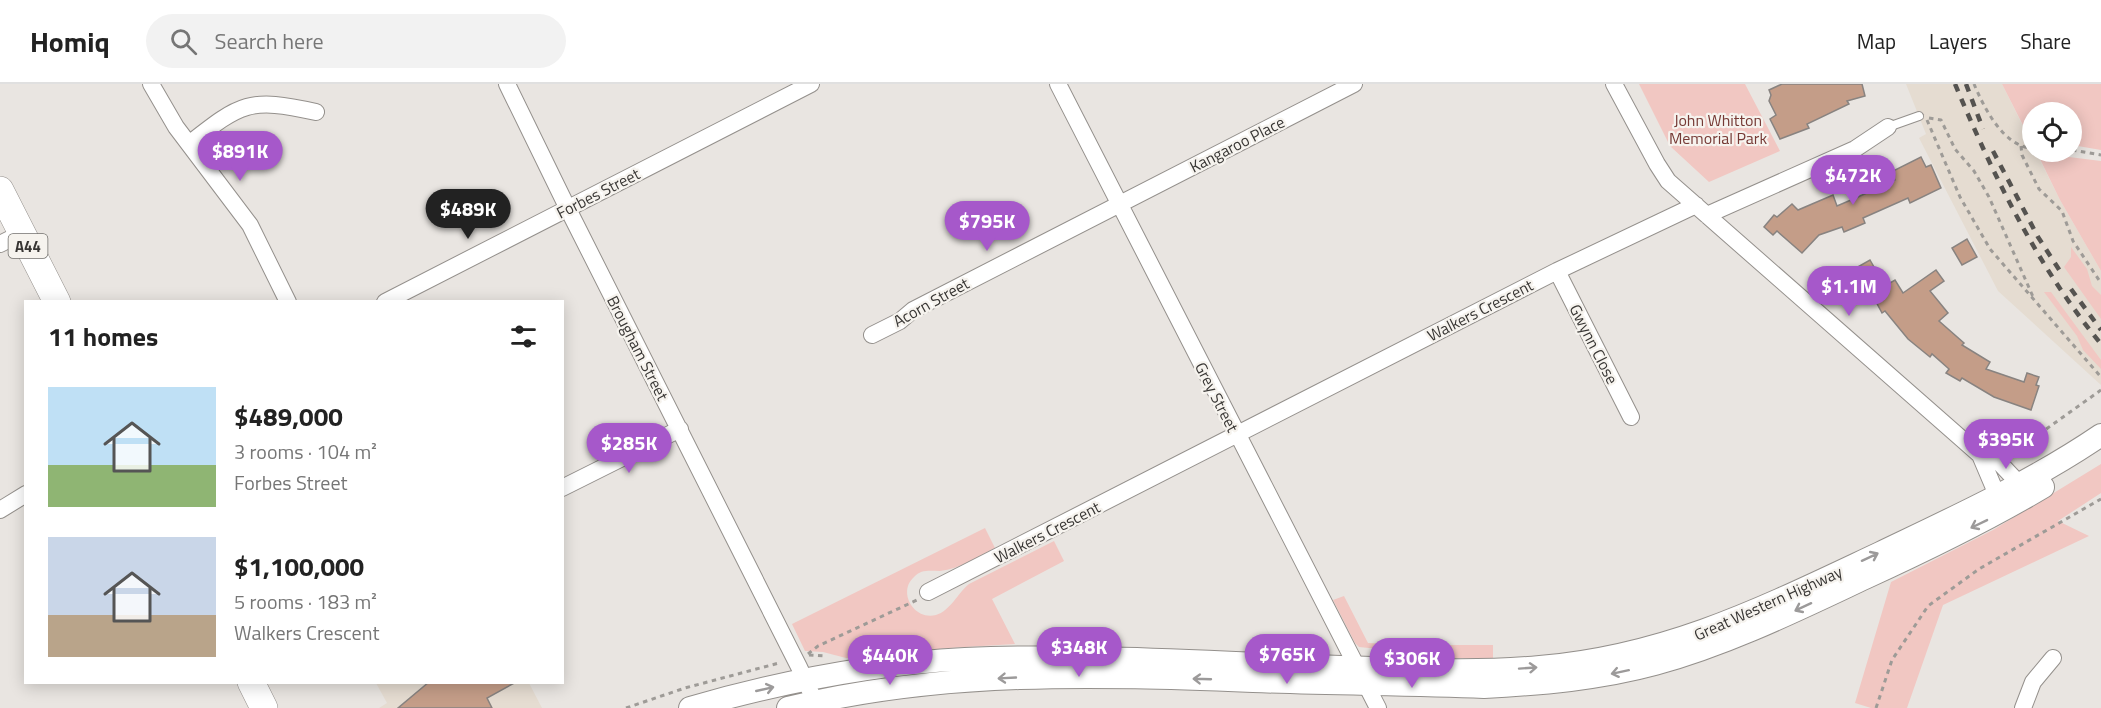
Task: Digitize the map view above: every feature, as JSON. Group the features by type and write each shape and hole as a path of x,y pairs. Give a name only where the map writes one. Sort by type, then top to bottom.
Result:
{"highway":[{"name":"A44","path":"0,190 11,238 56,300"}],"main road":[{"name":"Great Western Highway","path":"690,708 805,679 880,667 996,658 1085,658 1360,676 1484,687 1528,685 1600,676 1654,664 1708,648 1769,623 1989,519 2025,489 2101,435"},
{"name":"Great Western Highway","path":"788,708 934,683 1010,677 1360,676 1505,670 1582,662 1643,650 1708,631 1762,608 1997,495 2053,480 2101,441"}],"street":[{"path":"151,84 163,108 247,219 287,300"},
{"name":"Brougham Street","path":"507,84 816,705"},
{"name":"Forbes Street","path":"389,300 811,84"},
{"name":"Grey Street","path":"1058,84 1378,708"},
{"name":"Kangaroo Place","path":"1119,204 1354,84"},
{"path":"1614,84 1662,173 1701,210 1980,455 1997,495"},
{"path":"189,144 231,112 253,104 272,103 316,112"},
{"name":"Walkers Crescent","path":"928,592 1557,271 1701,210 1855,149 1888,127"},
{"name":"Acorn Street","path":"872,335 900,321 913,310 1119,204"},
{"name":"Gwynn Close","path":"1557,271 1631,417"},
{"path":"564,488 680,429"},
{"path":"1980,455 1993,456 2025,489"},
{"path":"0,510 24,495"},
{"path":"2023,708 2033,682 2053,658"}],"lane":[{"path":"1888,127 1922,117"}],"path":[{"path":"1974,84 1997,124 2014,143 2021,146 2022,156 2038,189 2062,211 2073,241 2101,283"},
{"path":"1922,117 1941,120 1955,149 1979,179 2036,303"},
{"path":"1922,117 1960,197 1990,249 2101,377"},
{"path":"2082,152 2101,155"},
{"path":"1990,434 2009,444 2028,442 2101,390"},
{"path":"1876,708 1892,660 1928,606 1979,569 2101,498"},
{"path":"807,656 818,646 909,606 928,592"}],"shaded area":[{"path":"1906,84 2002,84 2022,124 2022,162 2041,162 2101,271 2101,385 1998,291 1919,138 1926,134"},
{"path":"377,684 530,684 542,708 379,708 387,703"}],"green space":[{"name":"John Whitton Memorial Park","path":"1639,84 1745,84 1780,151 1709,182 1670,146"},
{"path":"2002,84 2101,84 2101,150 2082,147 2082,102 2022,102 2022,123"},
{"path":"2082,159 2101,161 2101,271 2060,200 2041,162 2082,162"},
{"path":"2071,247 2087,269 2092,286 2101,295 2101,319 2064,267 2071,257"},
{"path":"2044,292 2051,292 2101,360 2101,369 2083,350 2077,336"},
{"path":"2101,464 2101,493 2058,521 2089,536 1943,605 1907,708 1871,708 1855,703 1891,582 1993,530"},
{"path":"985,528 995,548 955,568 920,573 909,583 908,597 910,604 921,614 936,615 946,610 969,584 1054,541 1064,561 992,599 1015,644 846,658 823,652 805,651 792,624"},
{"path":"1344,596 1368,643 1415,645 1414,657 1397,656 1379,649 1359,647 1333,600"},
{"path":"1423,645 1493,645 1493,659 1421,657"}],"building":[{"path":"1782,84 1862,84 1865,96 1847,101 1849,104 1807,124 1809,128 1780,139 1770,119 1776,115 1769,101 1771,95 1769,90"},
{"path":"1921,157 1926,167 1931,165 1941,188 1910,203 1908,198 1863,218 1865,223 1844,232 1842,227 1819,235 1802,253 1777,231 1773,235 1764,227 1774,215 1777,217 1792,204 1798,210 1833,195 1837,206 1858,197 1895,180 1891,172"},
{"path":"1967,239 1977,257 1962,265 1952,248"},
{"path":"1870,260 1885,286 1895,280 1903,293 1936,270 1944,281 1930,291 1948,313 1939,321 1964,343 1962,345 1990,362 1986,369 2024,382 2027,373 2039,377 2036,385 2039,386 2031,410 1994,397 1962,378 1960,381 1946,373 1949,369 1932,354 1930,357 1908,339 1885,311 1882,313 1868,287 1858,292 1847,273"},
{"path":"427,684 512,684 487,698 492,708 398,708"}],"railway":[{"path":"1955,84 1985,153 2019,220 2057,284 2101,344"},
{"path":"1966,84 1983,129"},
{"path":"1993,151 2038,237 2060,271"},
{"path":"2071,289 2101,330"}]}
